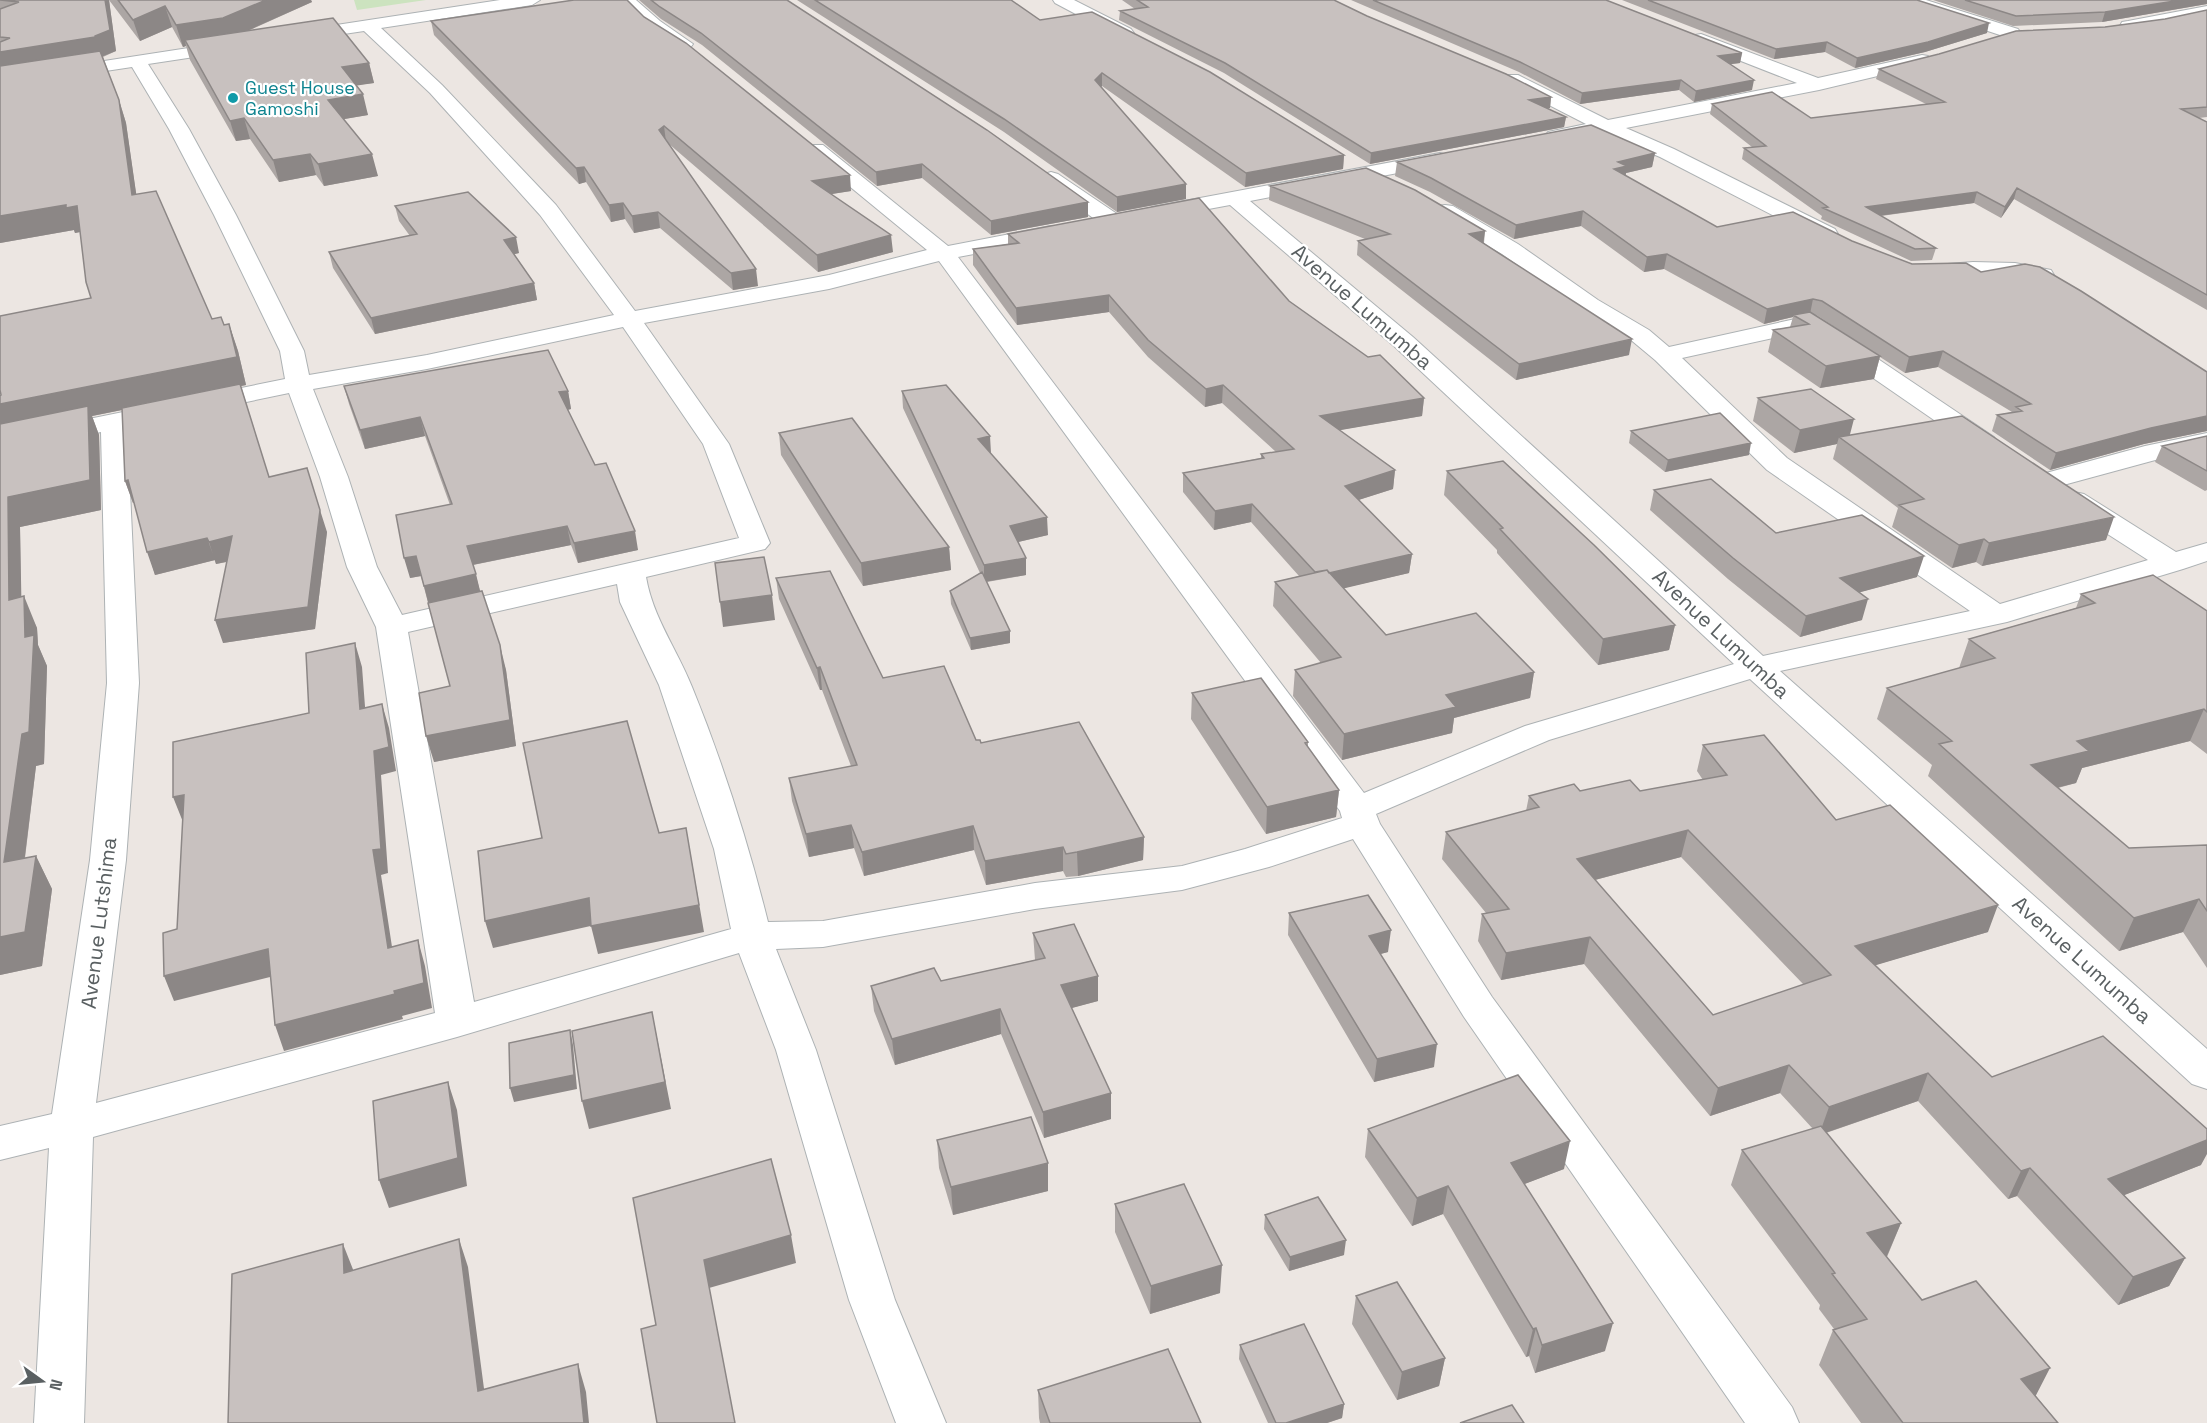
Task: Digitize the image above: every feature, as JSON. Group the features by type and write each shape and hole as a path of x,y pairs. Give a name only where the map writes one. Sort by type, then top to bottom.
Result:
{"street":[{"path":"276,40 532,0"},
{"path":"626,0 654,25 704,59"},
{"path":"1061,0 1141,41"},
{"path":"1909,0 2012,33"},
{"path":"2146,6 2207,25"},
{"path":"2114,27 2161,21 2175,16 2207,11"},
{"path":"368,24 436,89 548,210 629,319 716,444 755,543 392,627"},
{"path":"1981,42 2012,33 2035,32"},
{"path":"1688,34 1819,85"},
{"path":"0,82 253,43"},
{"path":"1536,140 1819,85 1940,55"},
{"path":"138,62 200,167 292,351 297,384 334,477 362,567 392,627 457,1022"},
{"path":"1501,74 1604,126 1667,153 1847,244"},
{"path":"796,133 944,253 1360,817 1478,1007 1774,1423"},
{"path":"0,445 297,384 427,362 629,319 829,282 944,253 1234,198 1358,167 1458,155"},
{"path":"1035,166 1112,221"},
{"path":"1358,167 1413,194 1510,249 1590,305 1640,335 1664,355 1777,464 1996,615"},
{"name":"Avenue Lumumba","path":"1234,198 1404,342 1756,668 2207,1073"},
{"path":"1908,270 1980,268 2024,270 2044,275 2065,287"},
{"path":"1664,355 1809,323 2027,470 2173,563"},
{"name":"Avenue Lutshima","path":"59,1423 72,1126 108,860 123,683 114,422"},
{"path":"2027,470 2155,452 2207,441"},
{"path":"0,1143 72,1126 457,1022 752,936 823,934 1035,896 1182,878 1256,858 1360,817 1537,733 1756,668 1996,615 2207,552"},
{"path":"630,572 635,602 675,685 732,849 752,936 796,1050 872,1300 921,1423"}],"green space":[{"path":"354,0 426,0 357,10"}],"building":[{"path":"0,0 105,0 110,30 95,37 0,52 0,42 10,38 0,37 0,9 19,2"},
{"path":"118,0 266,0 223,18 176,25 165,6 133,20"},
{"path":"574,0 627,0 644,17 686,43 850,175 812,181 891,235 817,255 664,126 659,130 756,269 731,273 658,212 632,216 623,203 609,205 584,167 576,168 431,21"},
{"path":"651,0 787,0 987,130 1088,202 991,221 922,164 876,172 701,33"},
{"path":"815,0 1011,0 1040,20 1092,12 1210,72 1344,155 1246,173 1102,73 1095,80 1186,184 1117,197 1004,119"},
{"path":"1137,0 1334,0 1506,74 1551,97 1529,100 1566,117 1371,153 1225,63 1120,11 1148,7"},
{"path":"1373,0 1606,0 1742,53 1718,56 1754,80 1696,91 1681,80 1582,93 1520,62"},
{"path":"1648,0 1917,0 1989,23 1928,42 1857,58 1827,42 1776,49"},
{"path":"1965,0 2181,0 2105,12 2016,16"},
{"path":"2207,10 2207,107 2181,109 2207,122 2207,295 2017,188 2005,207 1977,192 1866,207 1936,248 1915,249 1823,208 1828,207 1744,148 1766,146 1712,104 1772,92 1811,118 1945,102 1879,69 2016,31 2105,27 2165,19"},
{"path":"333,18 369,63 342,67 363,94 328,100 372,154 318,164 310,154 273,160 244,118 230,121 185,40"},
{"path":"100,51 119,100 132,195 156,191 212,319 221,317 224,325 229,324 237,357 0,404 0,316 91,298 86,282 77,206 66,208 66,205 0,216 0,66"},
{"path":"1591,125 1655,153 1618,162 1627,166 1614,169 1717,227 1793,212 1852,241 1912,264 1966,263 1981,272 2025,264 2040,267 2207,372 2207,416 2056,453 1997,415 2022,411 2016,407 2031,404 1943,351 1909,357 1822,301 1813,299 1767,309 1667,254 1647,257 1583,211 1516,225 1397,162"},
{"path":"1366,168 1415,190 1485,231 1469,234 1632,339 1519,364 1358,241 1390,234 1270,186"},
{"path":"468,192 516,237 504,240 534,283 371,318 329,252 417,234 395,206"},
{"path":"1199,198 1289,301 1368,357 1380,355 1424,398 1320,416 1395,470 1345,486 1412,554 1329,573 1327,570 1315,572 1252,504 1215,511 1183,473 1264,458 1261,454 1294,449 1223,385 1206,389 1148,340 1109,295 1016,308 973,249 1019,243 1008,234"},
{"path":"1810,312 1880,356 1826,366 1773,330 1809,324 1793,315"},
{"path":"548,350 568,391 559,392 595,465 606,463 635,531 574,543 567,526 467,546 476,574 424,586 416,556 404,558 396,515 452,504 420,417 360,430 344,386"},
{"path":"240,384 269,477 307,468 320,510 308,607 215,620 232,536 209,542 207,538 147,552 128,480 125,481 122,408"},
{"path":"946,385 990,436 978,439 1047,517 1010,526 1026,558 984,565 902,391"},
{"path":"1811,389 1854,419 1800,430 1758,398"},
{"path":"88,406 90,480 8,497 9,600 24,596 25,637 34,635 29,732 22,734 4,862 36,856 25,932 0,937 0,424"},
{"path":"1720,413 1751,443 1668,460 1631,431"},
{"path":"1962,416 2114,517 1989,543 1984,539 1959,545 1899,505 1924,499 1839,437"},
{"path":"852,418 949,547 861,563 779,433"},
{"path":"2207,436 2207,471 2162,446"},
{"path":"1503,461 1594,545 1675,625 1603,639 1500,529 1503,528 1447,471"},
{"path":"1711,479 1776,533 1862,515 1924,556 1840,578 1868,599 1806,616 1733,558 1654,490"},
{"path":"764,557 772,595 720,602 715,563"},
{"path":"1327,570 1386,635 1476,613 1534,672 1446,695 1456,707 1344,734 1295,670 1341,657 1275,582"},
{"path":"830,571 883,678 944,666 976,740 980,740 981,743 1079,722 1144,837 1066,854 1063,847 985,861 973,826 862,852 851,825 806,834 789,778 857,765 820,667 817,668 776,578"},
{"path":"982,572 1010,631 970,638 950,591"},
{"path":"2153,575 2207,611 2207,712 2204,709 2077,741 2089,751 2031,765 2129,848 2207,845 2207,911 2199,899 2134,918 1939,744 1952,741 1887,688 1995,658 1969,639 2095,603 2081,594"},
{"path":"482,591 500,645 510,720 426,736 419,693 450,686 428,603"},
{"path":"355,643 360,709 382,704 389,747 374,751 381,849 373,850 388,948 418,940 424,983 394,991 395,994 275,1025 268,949 164,976 163,933 177,929 184,795 173,797 173,742 309,713 306,653"},
{"path":"1261,678 1308,742 1305,743 1339,790 1267,807 1192,693"},
{"path":"627,721 659,833 686,828 699,905 591,926 589,898 485,921 478,851 542,838 523,743"},
{"path":"1764,735 1836,820 1890,805 1998,905 1855,946 1992,1077 2103,1036 2207,1129 2207,1140 2108,1179 2185,1258 2133,1277 2030,1168 2021,1171 1928,1073 1829,1107 1789,1065 1718,1088 1590,937 1506,953 1482,914 1509,909 1446,832 1539,807 1529,796 1574,784 1580,791 1630,780 1640,791 1727,775 1703,745","holes":["1688,830 1831,975 1713,1015 1577,859"]},
{"path":"1368,895 1391,930 1369,936 1437,1044 1377,1059 1289,913"},
{"path":"1074,924 1098,976 1061,985 1111,1093 1043,1112 1000,1009 892,1039 871,986 934,968 941,981 1045,958 1033,933"},
{"path":"652,1012 665,1082 582,1101 572,1031"},
{"path":"570,1030 574,1075 510,1088 509,1043"},
{"path":"1518,1075 1570,1141 1511,1163 1613,1323 1542,1345 1536,1328 1533,1329 1448,1186 1417,1198 1368,1129"},
{"path":"448,1082 458,1158 379,1180 373,1101"},
{"path":"1031,1117 1048,1163 951,1187 937,1140"},
{"path":"1821,1126 1901,1223 1867,1233 1922,1300 1976,1281 2050,1368 2021,1379 2058,1423 1903,1423 1833,1330 1867,1319 1742,1150"},
{"path":"771,1159 791,1235 704,1260 735,1423 657,1423 641,1329 656,1325 633,1198"},
{"path":"1184,1184 1222,1265 1151,1286 1115,1204"},
{"path":"1318,1197 1346,1240 1290,1257 1265,1215"},
{"path":"459,1239 478,1391 578,1364 584,1423 228,1423 232,1274 343,1244 344,1273"},
{"path":"1397,1282 1445,1358 1402,1372 1356,1296"},
{"path":"1304,1324 1344,1404 1286,1423 1276,1423 1240,1345"},
{"path":"1168,1349 1201,1423 1050,1423 1038,1390"},
{"path":"1512,1405 1524,1423 1460,1423"}],"place":[{"name":"Guest House Gamoshi","path":"233,98"}]}
